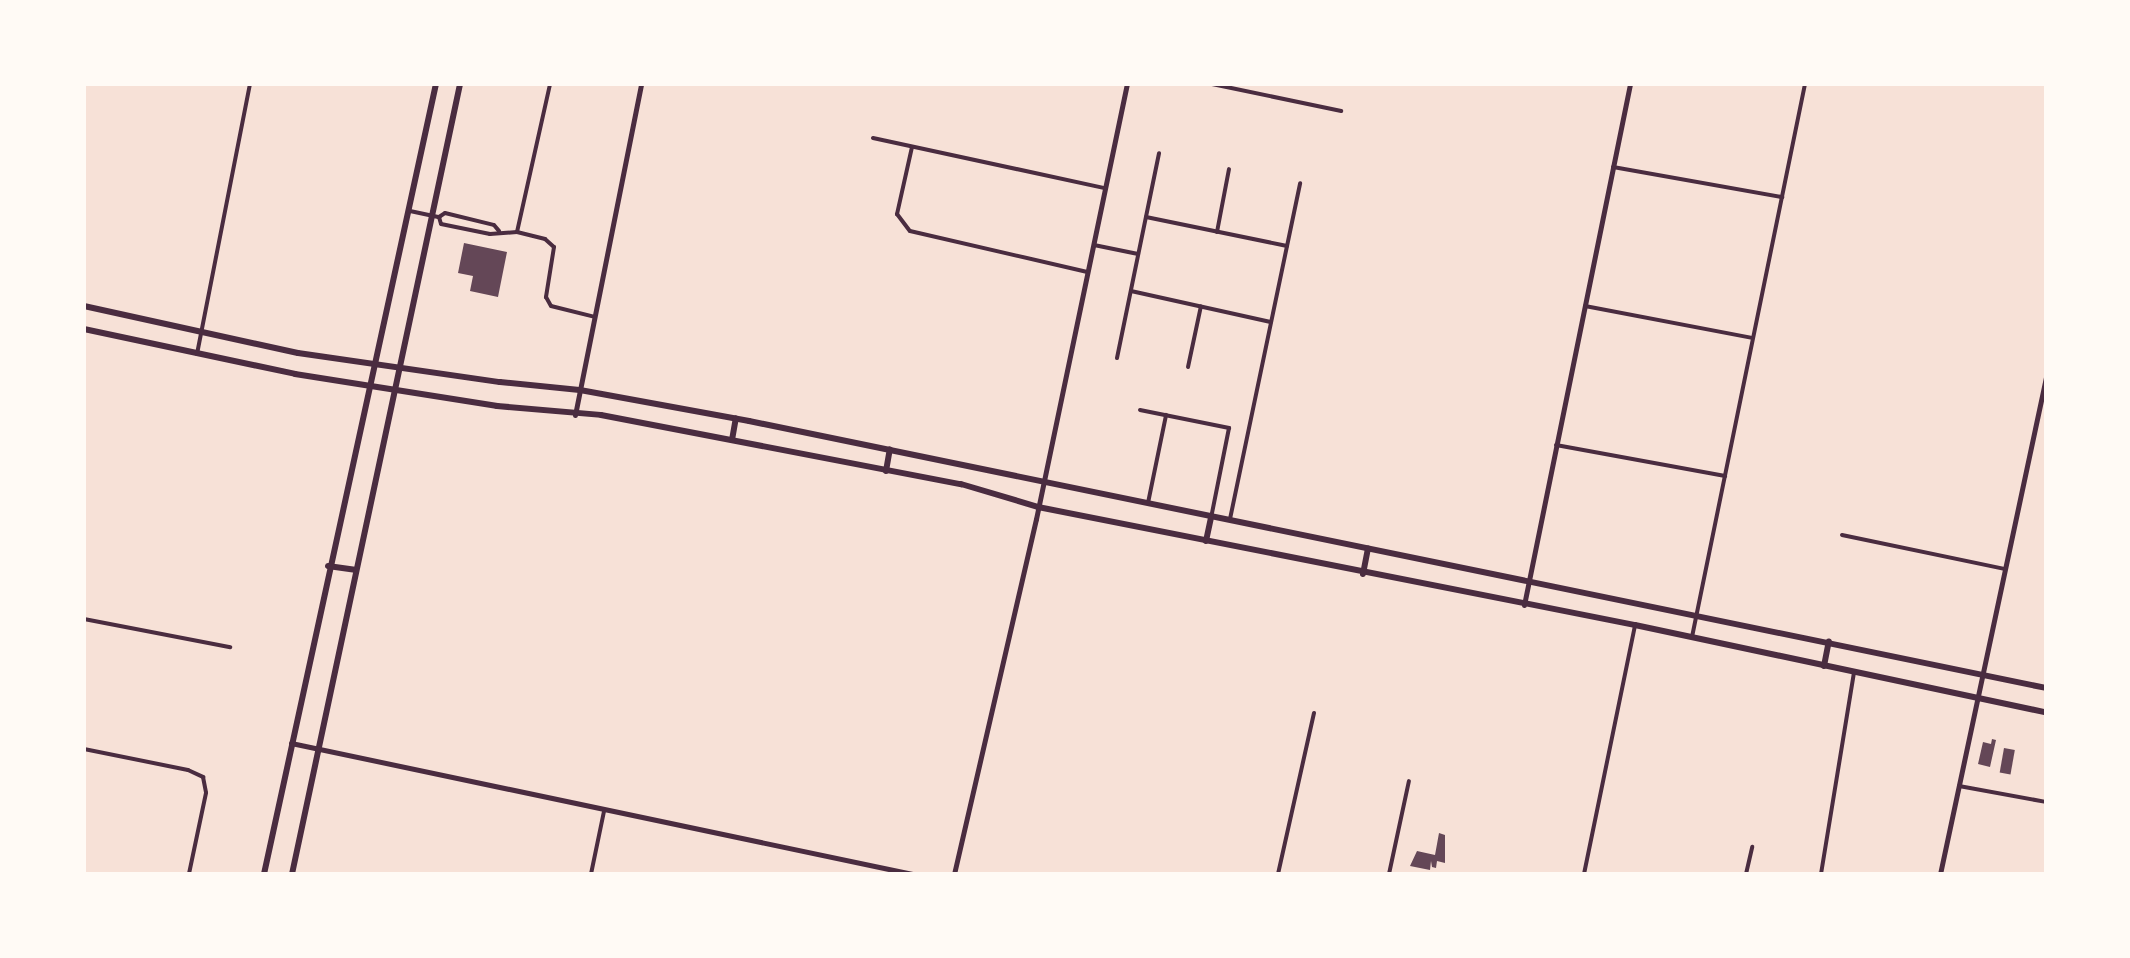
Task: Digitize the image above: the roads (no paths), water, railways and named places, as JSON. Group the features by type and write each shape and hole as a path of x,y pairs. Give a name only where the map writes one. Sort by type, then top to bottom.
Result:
{"main road":[{"path":"264,874 328,566 410,211 436,84"},
{"path":"292,874 398,366 437,217 460,84"},
{"path":"84,306 298,353 375,362 500,382 580,390 736,418 890,449 1147,506 1829,641 2046,688"},
{"path":"84,329 197,355 393,389 575,415 601,416 962,484 1038,507 1363,574 1635,625 2046,712"},
{"path":"732,440 736,418"},
{"path":"885,471 890,449"},
{"path":"1206,541 1210,518"},
{"path":"1363,574 1368,548"},
{"path":"328,566 355,570"},
{"path":"1824,666 1829,641"}],"street":[{"path":"197,355 250,84"},
{"path":"517,232 550,84"},
{"path":"575,415 641,84"},
{"path":"954,874 1044,484 1127,84"},
{"path":"1212,84 1341,111"},
{"path":"1524,605 1630,84"},
{"path":"1692,638 1805,84"},
{"path":"873,138 1105,188"},
{"path":"912,147 897,214 910,231 1087,272"},
{"path":"1117,358 1159,153"},
{"path":"1613,167 1782,197"},
{"path":"1217,232 1229,169"},
{"path":"1229,522 1300,183"},
{"path":"410,211 437,217 445,213 494,225 499,231"},
{"path":"1146,216 1287,246"},
{"path":"437,217 441,224 490,234 499,231 517,232 545,239 554,247 546,297 551,306 595,317"},
{"path":"1093,245 1138,254"},
{"path":"1131,291 1271,322"},
{"path":"1188,367 1201,306"},
{"path":"1585,306 1753,338"},
{"path":"1940,874 2046,377"},
{"path":"1140,410 1229,428 1210,518"},
{"path":"1147,506 1166,415"},
{"path":"1556,444 1725,476"},
{"path":"1842,535 2006,569"},
{"path":"84,619 230,647"},
{"path":"1584,874 1635,625"},
{"path":"1821,874 1854,672"},
{"path":"1278,874 1314,712"},
{"path":"291,743 604,811 912,874"},
{"path":"84,749 188,770 203,777 206,793 189,874"},
{"path":"1389,874 1409,780"},
{"path":"1958,785 2046,802"},
{"path":"591,874 604,811"},
{"path":"1746,874 1752,847"}]}
